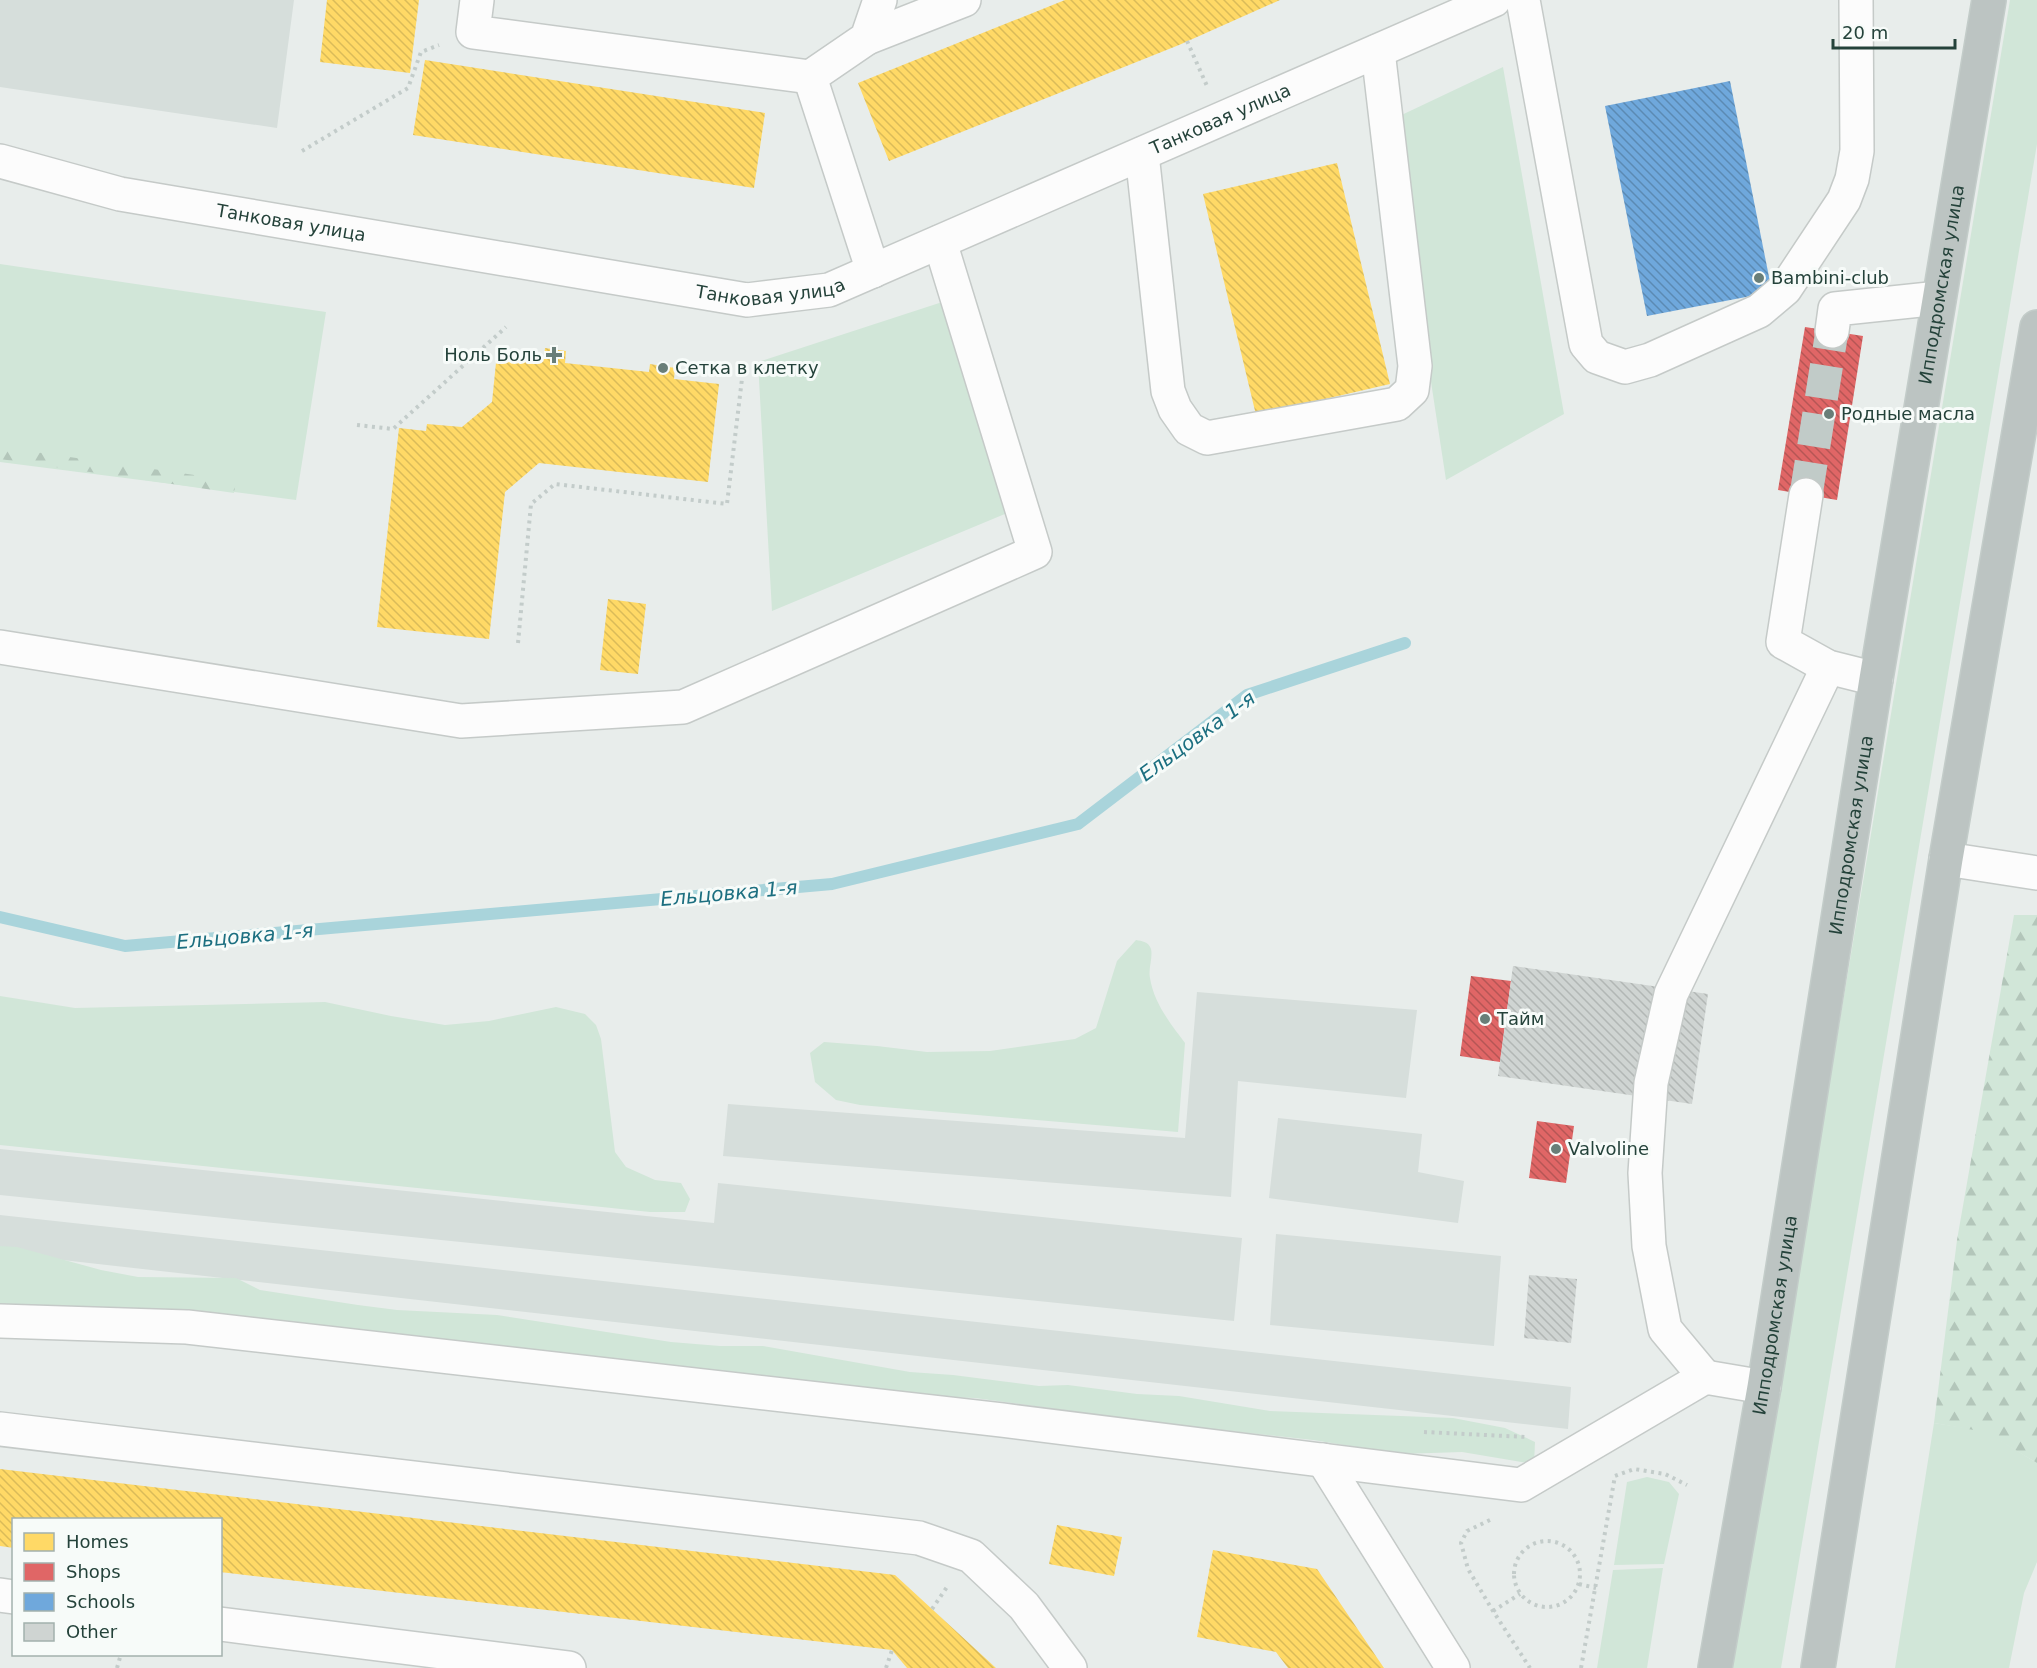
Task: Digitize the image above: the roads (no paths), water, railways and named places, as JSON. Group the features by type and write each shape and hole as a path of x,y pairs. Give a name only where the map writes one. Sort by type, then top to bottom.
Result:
{"highway":[{"name":"Ипподромская улица","path":"1715,1668 1764,1387 1876,679 1989,0"},
{"path":"1818,1668 1946,859 2037,327"}],"street":[{"path":"477,0 473,32 810,77 867,38 964,0"},
{"path":"867,38 880,0"},
{"name":"Танковая улица","path":"0,161 120,194 747,300 829,290 1494,0"},
{"path":"1523,0 1586,344 1597,357 1625,367 1650,360 1758,311 1785,289 1844,200 1852,179 1857,151 1856,0"},
{"path":"1142,154 1168,391 1175,409 1189,429 1207,438 1397,404 1412,390 1415,366 1378,51"},
{"path":"810,77 873,271"},
{"path":"0,647 461,721 683,707 1035,552 940,242"},
{"path":"1832,331 1835,309 1939,298"},
{"path":"1806,495 1783,642 1827,667 1876,679"},
{"path":"1705,1377 1665,1329 1649,1246 1645,1173 1651,1083 1671,994 1827,667"},
{"path":"1946,859 2037,873"},
{"path":"0,1321 199,1328 1002,1420 1521,1485 1705,1377 1764,1387"},
{"path":"0,1429 919,1538 971,1556 1024,1606 1070,1668"},
{"path":"1323,1460 1453,1668"},
{"path":"222,1624 568,1668"}],"waterway":[{"name":"Ельцовка 1-я","path":"0,917 125,946 832,884 1078,824 1247,695 1405,643"}],"tunnel":[{"path":"1806,495 1832,331"}],"place":[{"name":"Bambini-club","path":"1759,278"},
{"name":"Ноль Боль","path":"554,355"},
{"name":"Сетка в клетку","path":"663,368"},
{"name":"Родные масла","path":"1829,414"},
{"name":"Тайм","path":"1485,1019"},
{"name":"Valvoline","path":"1556,1149"}]}
